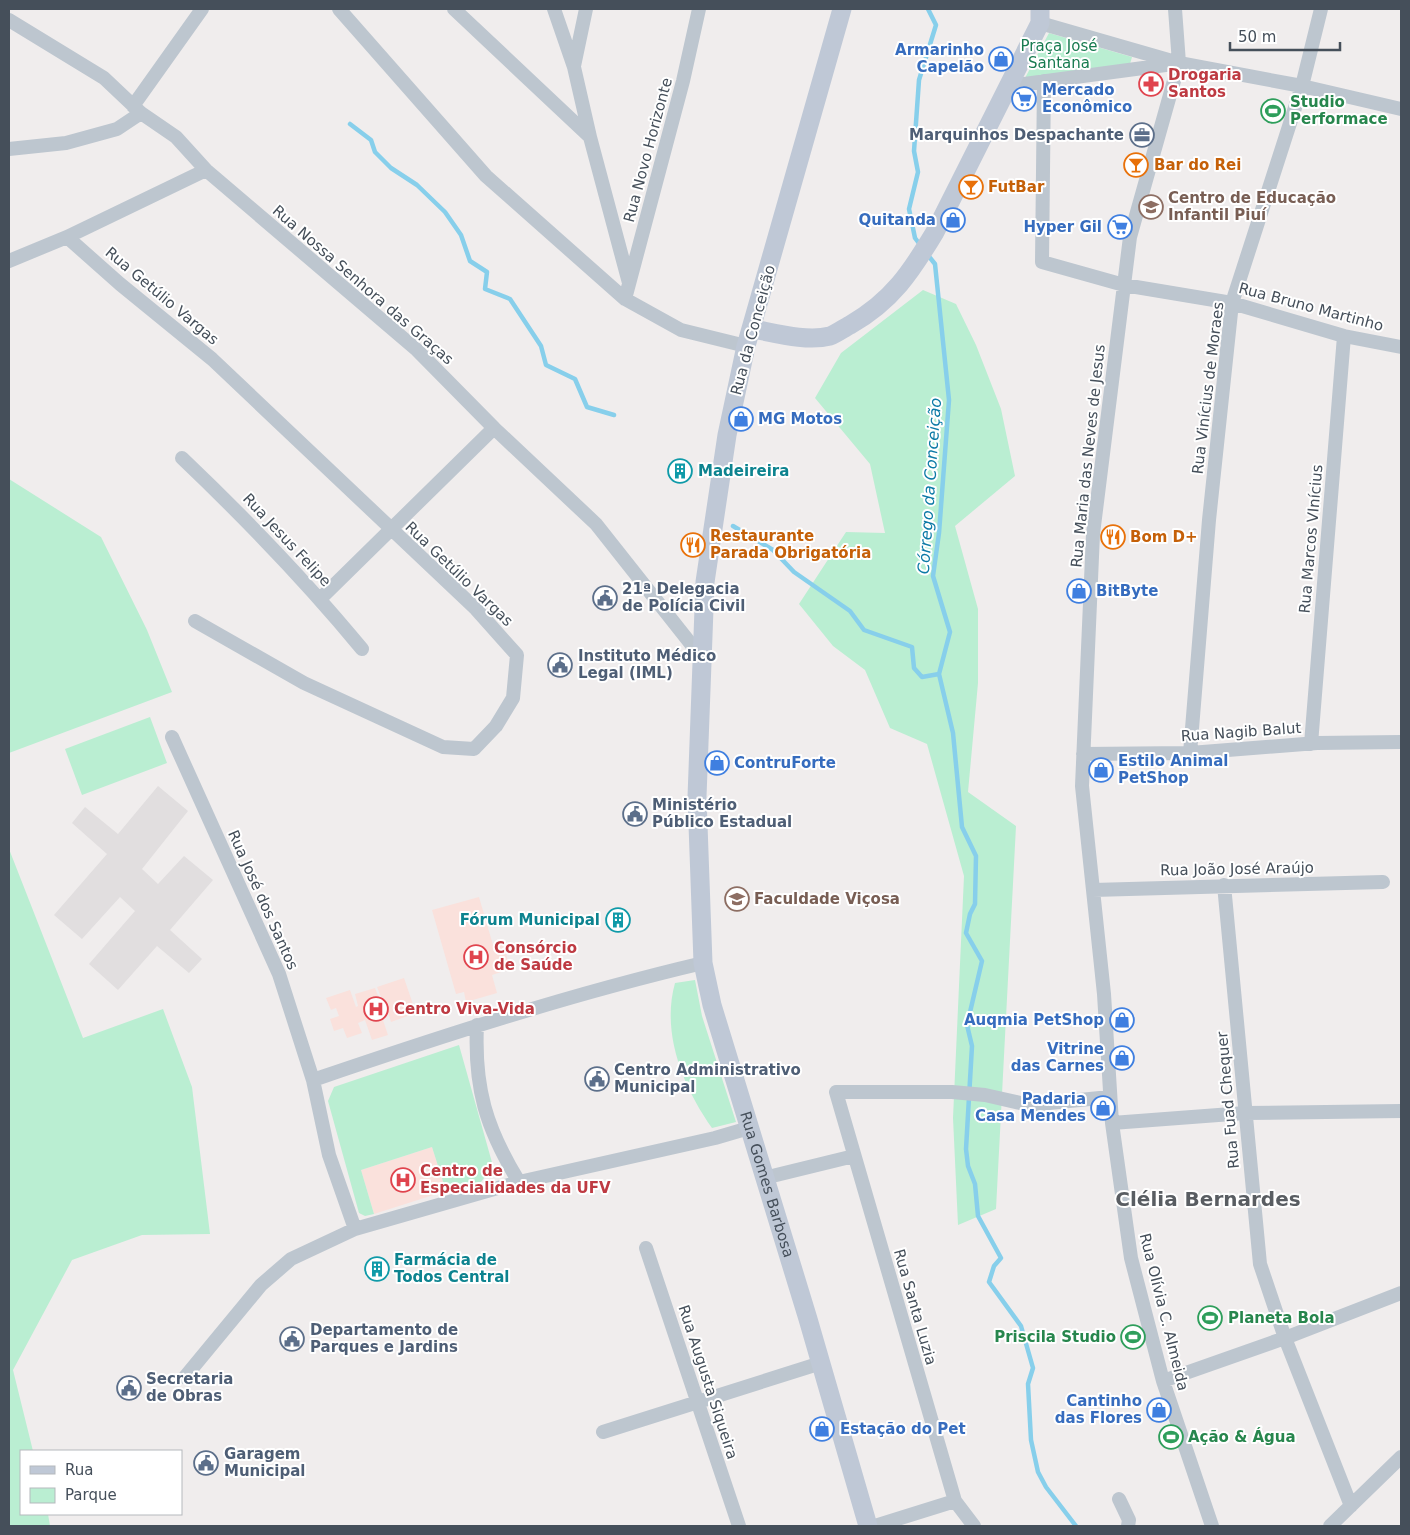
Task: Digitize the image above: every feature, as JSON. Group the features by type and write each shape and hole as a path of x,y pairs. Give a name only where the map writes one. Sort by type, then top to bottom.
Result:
{"street":[{"path":"9,149 66,143 117,129 137,110 202,9"},
{"path":"339,9 486,176 625,300 681,330 750,337 830,336 864,317 892,296 917,262 935,232 1009,86 1040,16 1179,63 1400,105"},
{"path":"454,9 590,137"},
{"path":"554,9 574,67 590,137 629,283"},
{"path":"574,67 586,9"},
{"name":"Rua Novo Horizonte","path":"625,300 683,81 699,9"},
{"name":"Rua da Conceição","path":"702,658 705,582 727,436 750,337 842,9"},
{"name":"Rua Maria das Neves de Jesus","path":"1093,890 1082,786 1093,534 1130,237 1179,63 1175,9"},
{"name":"Rua Vinícius de Moraes","path":"1190,753 1209,520 1232,303 1302,86 1320,9"},
{"name":"Rua Nossa Senhora das Graças","path":"9,20 104,78 137,110 176,137 206,170 417,350 494,428 596,524 702,658"},
{"path":"1009,86 1179,63"},
{"name":"Rua Bruno Martinho","path":"1044,81 1042,262 1124,285 1232,303 1344,336 1401,347"},
{"path":"9,261 67,237 206,170"},
{"name":"Rua Getúlio Vargas","path":"67,237 120,284 212,359 476,610 517,656 513,698 496,726 474,749 443,747 304,682 195,620"},
{"name":"Rua Marcos VInícius","path":"1311,744 1344,336"},
{"path":"320,599 494,428"},
{"name":"Rua Jesus Felipe","path":"182,458 250,523 320,599 362,649"},
{"name":"Rua Gomes Barbosa","path":"702,658 697,798 703,963 712,1004 821,1363 868,1526"},
{"name":"Rua José dos Santos","path":"172,737 279,974 313,1080 330,1155 354,1229"},
{"name":"Rua Nagib Balut","path":"1083,754 1190,753 1311,744 1401,742"},
{"name":"Rua João José Araújo","path":"1093,890 1383,882"},
{"name":"Rua Fuad Chequer","path":"1224,885 1260,1264 1285,1338 1351,1506"},
{"name":"Rua Olívia C. Almeida","path":"1093,890 1104,994 1112,1123 1130,1258 1163,1381 1212,1526"},
{"path":"313,1080 536,1007 703,963"},
{"path":"477,1025 476,1058 483,1105 499,1148 519,1182"},
{"name":"Rua Santa Luzia","path":"974,1526 955,1501 836,1092 952,1092 985,1096 1029,1106 1110,1097"},
{"path":"1112,1123 1245,1113 1401,1111"},
{"path":"185,1377 261,1285 291,1259 354,1229 519,1182 715,1138 749,1128"},
{"path":"764,1178 854,1156"},
{"name":"Rua Augusta Siqueira","path":"646,1248 696,1403 739,1526"},
{"path":"1163,1381 1401,1294"},
{"path":"603,1432 821,1363"},
{"path":"1330,1526 1401,1458"},
{"path":"1119,1499 1128,1520 1128,1526"},
{"path":"875,1526 955,1501"}],"shaded area":[{"path":"158,786 188,811 142,869 158,884 184,856 213,880 170,930 202,959 189,973 157,946 118,990 89,964 135,911 120,897 82,939 54,915 107,854 72,823 85,807 118,834"},
{"name":"Consórcio de Saúde","path":"479,897 493,945 503,943 510,969 492,975 497,993 466,1002 464,992 456,994 432,910"},
{"name":"Centro Viva-Vida","path":"404,978 416,1013 391,1022 388,1012 381,1014 388,1035 372,1040 365,1020 358,1023 362,1033 347,1038 343,1028 334,1031 330,1019 339,1016 336,1008 331,1010 326,998 350,990 356,1007 358,1006 355,994 375,988 379,998 381,997 377,987"},
{"name":"Centro de Especialidades da UFV","path":"432,1147 446,1191 374,1214 361,1170"}],"green space":[{"name":"Praça José Santana","path":"1049,33 1132,57 1130,64 1025,78"},
{"path":"923,290 956,304 976,345 1001,409 1015,476 955,526 978,609 978,683 968,792 1016,826 996,1209 958,1225 953,1118 964,876 927,744 890,728 865,670 833,646 799,604 846,532 885,533 870,464 815,398 841,353"},
{"path":"9,479 101,537 147,630 172,692 9,753"},
{"path":"150,717 167,763 82,795 65,749"},
{"path":"9,849 83,1038 163,1009 192,1087 210,1234 142,1235 72,1260 13,1370 33,1450 20,1450 20,1515 48,1515 50,1526 9,1526"},
{"path":"695,980 702,1016 736,1122 712,1128 692,1095 684,1077 677,1059 673,1040 671,1002 675,983"},
{"path":"459,1045 493,1166 481,1182 446,1191 432,1147 361,1170 374,1214 365,1216 359,1213 328,1101 334,1087"}],"waterway":[{"name":"Córrego da Conceição","path":"921,246 915,238 909,209 918,172 914,151 919,80 936,25 928,9"},
{"path":"350,124 371,140 375,152 391,168 417,185 445,212 461,235 470,261 487,272 485,289 510,299 541,346 546,365 575,379 587,407 614,415"},
{"name":"Córrego da Conceição","path":"927,254 935,264 949,400 939,533 933,576 950,632 939,674 953,733 962,827 976,856 975,904 970,914 966,933 982,961 967,1025 972,1046 966,1149 968,1166 975,1184 978,1216 1001,1258 994,1266 989,1282 1021,1326 1033,1368 1028,1384 1031,1440 1038,1472 1046,1487 1076,1526"},
{"path":"733,526 773,550 794,572 850,611 864,630 912,647 914,668 922,677 939,674"}],"place":[{"name":"Armarinho Capelão","path":"1001,59"},
{"name":"Drogaria Santos","path":"1151,84"},
{"name":"Mercado Econômico","path":"1024,99"},
{"name":"Studio Performace","path":"1273,111"},
{"name":"Marquinhos Despachante","path":"1142,135"},
{"name":"Bar do Rei","path":"1136,165"},
{"name":"FutBar","path":"971,187"},
{"name":"Centro de Educação Infantil Piuí","path":"1151,207"},
{"name":"Quitanda","path":"953,220"},
{"name":"Hyper Gil","path":"1120,227"},
{"name":"MG Motos","path":"741,419"},
{"name":"Madeireira","path":"680,471"},
{"name":"Bom D+","path":"1113,537"},
{"name":"Restaurante Parada Obrigatória","path":"693,545"},
{"name":"BitByte","path":"1079,591"},
{"name":"21ª Delegacia de Polícia Civil","path":"605,598"},
{"name":"Instituto Médico Legal (IML)","path":"560,665"},
{"name":"ContruForte","path":"717,763"},
{"name":"Estilo Animal PetShop","path":"1101,770"},
{"name":"Ministério Público Estadual","path":"635,814"},
{"name":"Faculdade Viçosa","path":"737,899"},
{"name":"Fórum Municipal","path":"618,920"},
{"name":"Consórcio de Saúde","path":"476,957"},
{"name":"Centro Viva-Vida","path":"376,1009"},
{"name":"Auqmia PetShop","path":"1122,1020"},
{"name":"Vitrine das Carnes","path":"1122,1058"},
{"name":"Centro Administrativo Municipal","path":"597,1079"},
{"name":"Padaria Casa Mendes","path":"1103,1108"},
{"name":"Centro de Especialidades da UFV","path":"403,1180"},
{"name":"Farmácia de Todos Central","path":"377,1269"},
{"name":"Planeta Bola","path":"1210,1318"},
{"name":"Priscila Studio","path":"1133,1337"},
{"name":"Departamento de Parques e Jardins","path":"292,1339"},
{"name":"Secretaria de Obras","path":"129,1388"},
{"name":"Cantinho das Flores","path":"1159,1410"},
{"name":"Estação do Pet","path":"822,1429"},
{"name":"Ação & Água","path":"1171,1437"},
{"name":"Garagem Municipal","path":"206,1463"}],"district":[{"name":"Clélia Bernardes","path":"1208,1199"}]}
